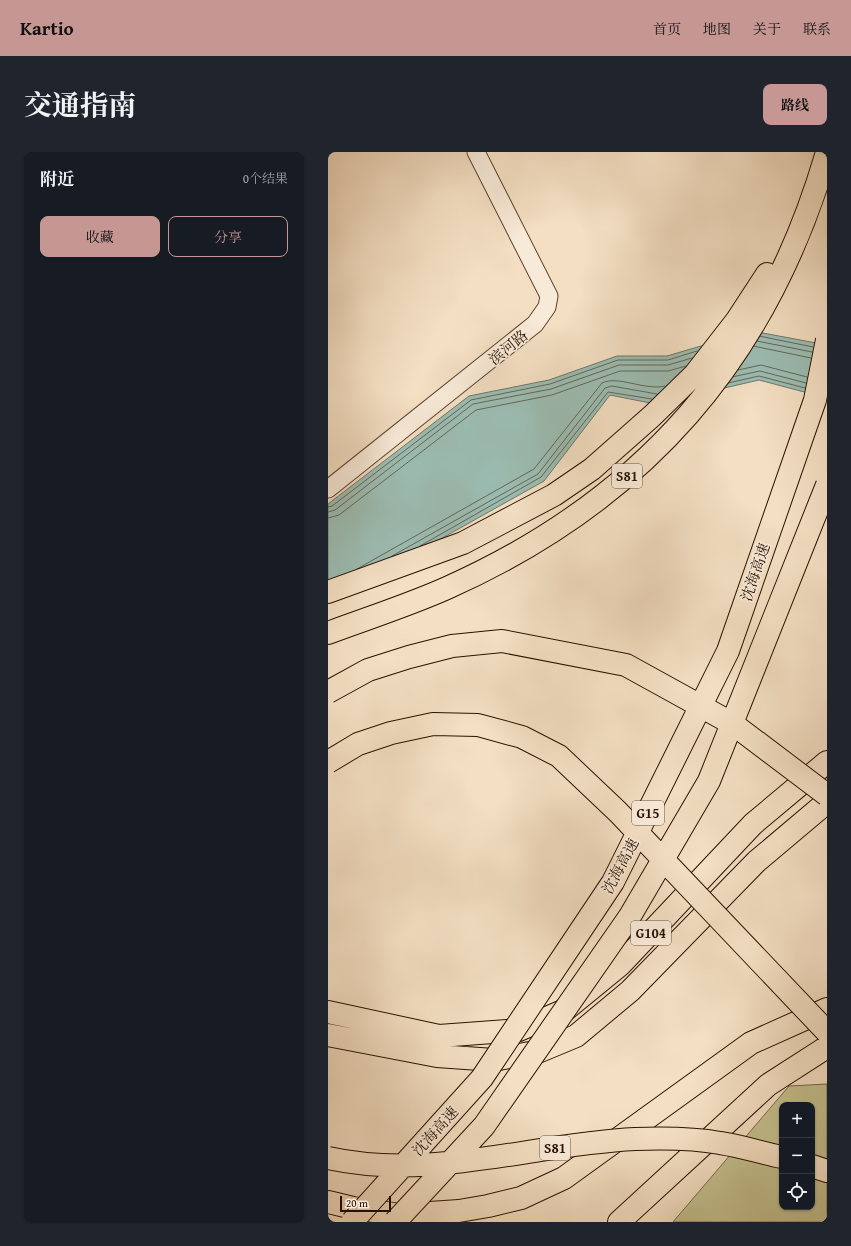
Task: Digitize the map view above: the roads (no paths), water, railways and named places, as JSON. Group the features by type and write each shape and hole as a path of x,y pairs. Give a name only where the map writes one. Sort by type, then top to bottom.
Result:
{"highway":[{"path":"328,592 463,543 554,495 592,470 652,416 695,374 737,320 814,196 827,152"},
{"name":"S81","path":"328,633 447,588 534,543 568,522 609,492 652,455 691,413 732,360 763,309 794,247 814,196"},
{"name":"沈海高速","path":"353,1215 482,1078 613,882 728,651 815,400 827,340"},
{"name":"G15","path":"395,1222 484,1126 630,916 702,794 709,781 827,484"},
{"path":"328,692 368,670 409,657 452,646 502,641 626,665 733,724 827,795"},
{"path":"328,762 358,744 391,733 433,724 478,725 522,737 559,756 618,812 827,1032"},
{"name":"G104","path":"336,1037 438,1046 519,1030 565,1010 620,965 753,824 827,762"},
{"name":"G104","path":"338,1014 438,1046 494,1060 540,1051 576,1036 630,991 757,861 827,802"},
{"path":"328,1202 353,1215 400,1215 473,1209 521,1198 564,1178 751,1043 827,1009"},
{"path":"619,1222 768,1085 827,1048"},
{"name":"S81","path":"328,1158 356,1164 400,1167 447,1164 580,1144 635,1139 678,1139 720,1143 779,1156"},
{"path":"815,1167 827,1171"}],"street":[{"name":"滨河路","path":"328,489 535,324 547,307 549,296 476,152"}],"water":[{"path":"752,331 827,345 827,398 759,380 655,404 610,395 544,481 328,602 328,504 469,396 549,380 617,356 667,356"}]}
